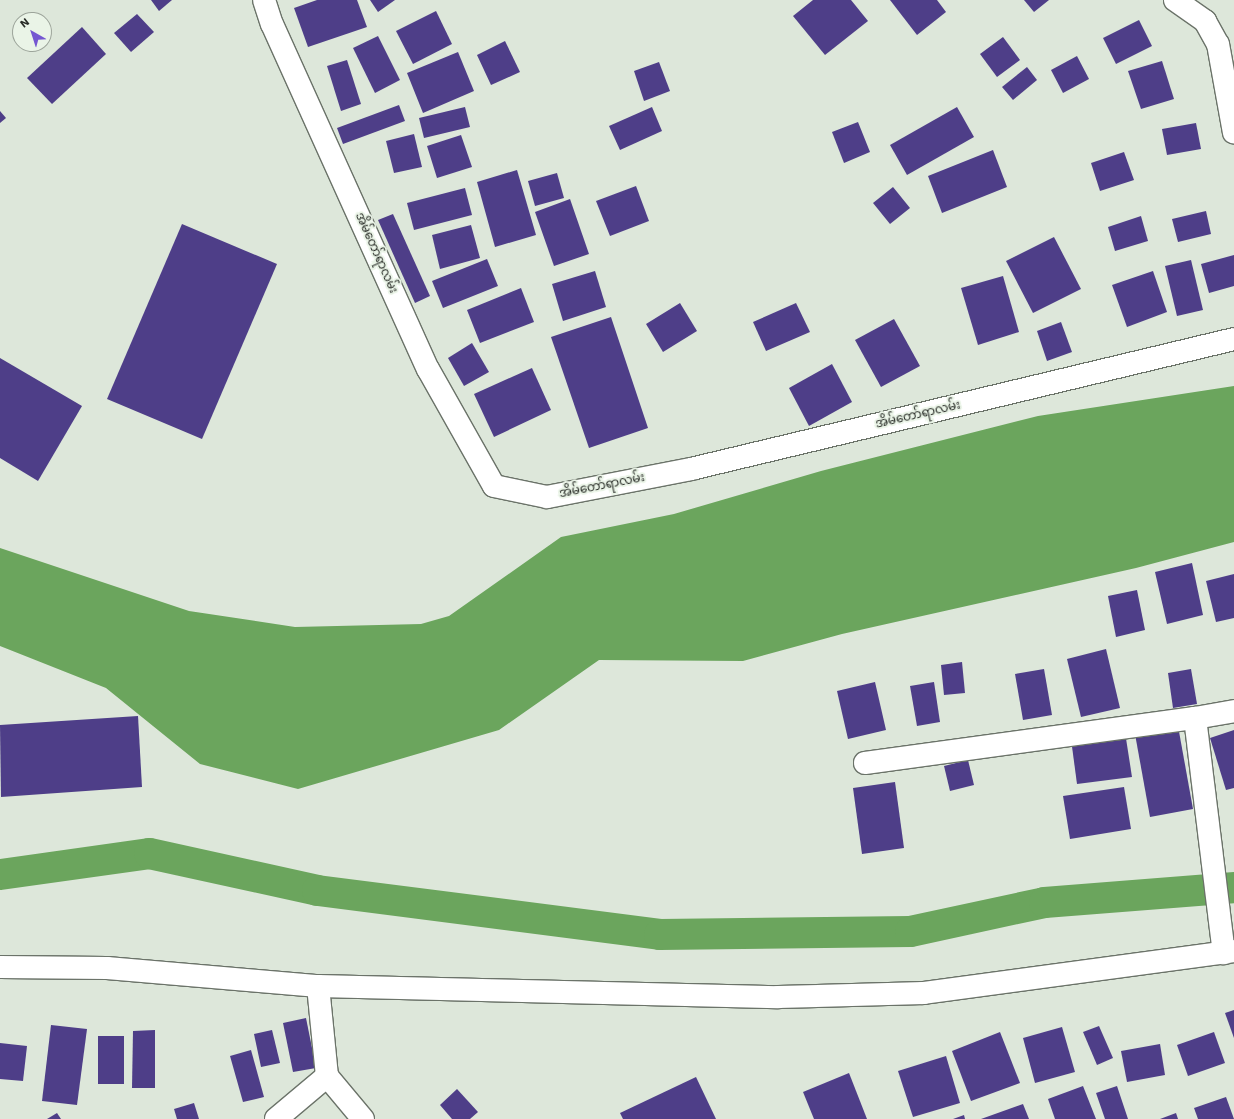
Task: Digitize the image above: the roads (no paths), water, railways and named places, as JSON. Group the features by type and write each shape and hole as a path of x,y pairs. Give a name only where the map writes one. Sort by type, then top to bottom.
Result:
{"street":[{"name":"အိမ်တော်ရာလမ်း","path":"264,0 272,24 428,369 494,486 547,497 653,476 1234,339"},
{"path":"1175,0 1205,21 1218,44 1234,132"},
{"path":"865,763 1195,718 1234,711"},
{"path":"0,967 107,968 318,986 778,997 924,993 1229,952 1217,902 1212,846 1195,718"},
{"path":"318,986 327,1076 363,1119"},
{"path":"276,1119 327,1076"}],"waterway":[{"path":"0,874 149,853 317,890 659,934 910,931 1044,902 1234,887"}]}
